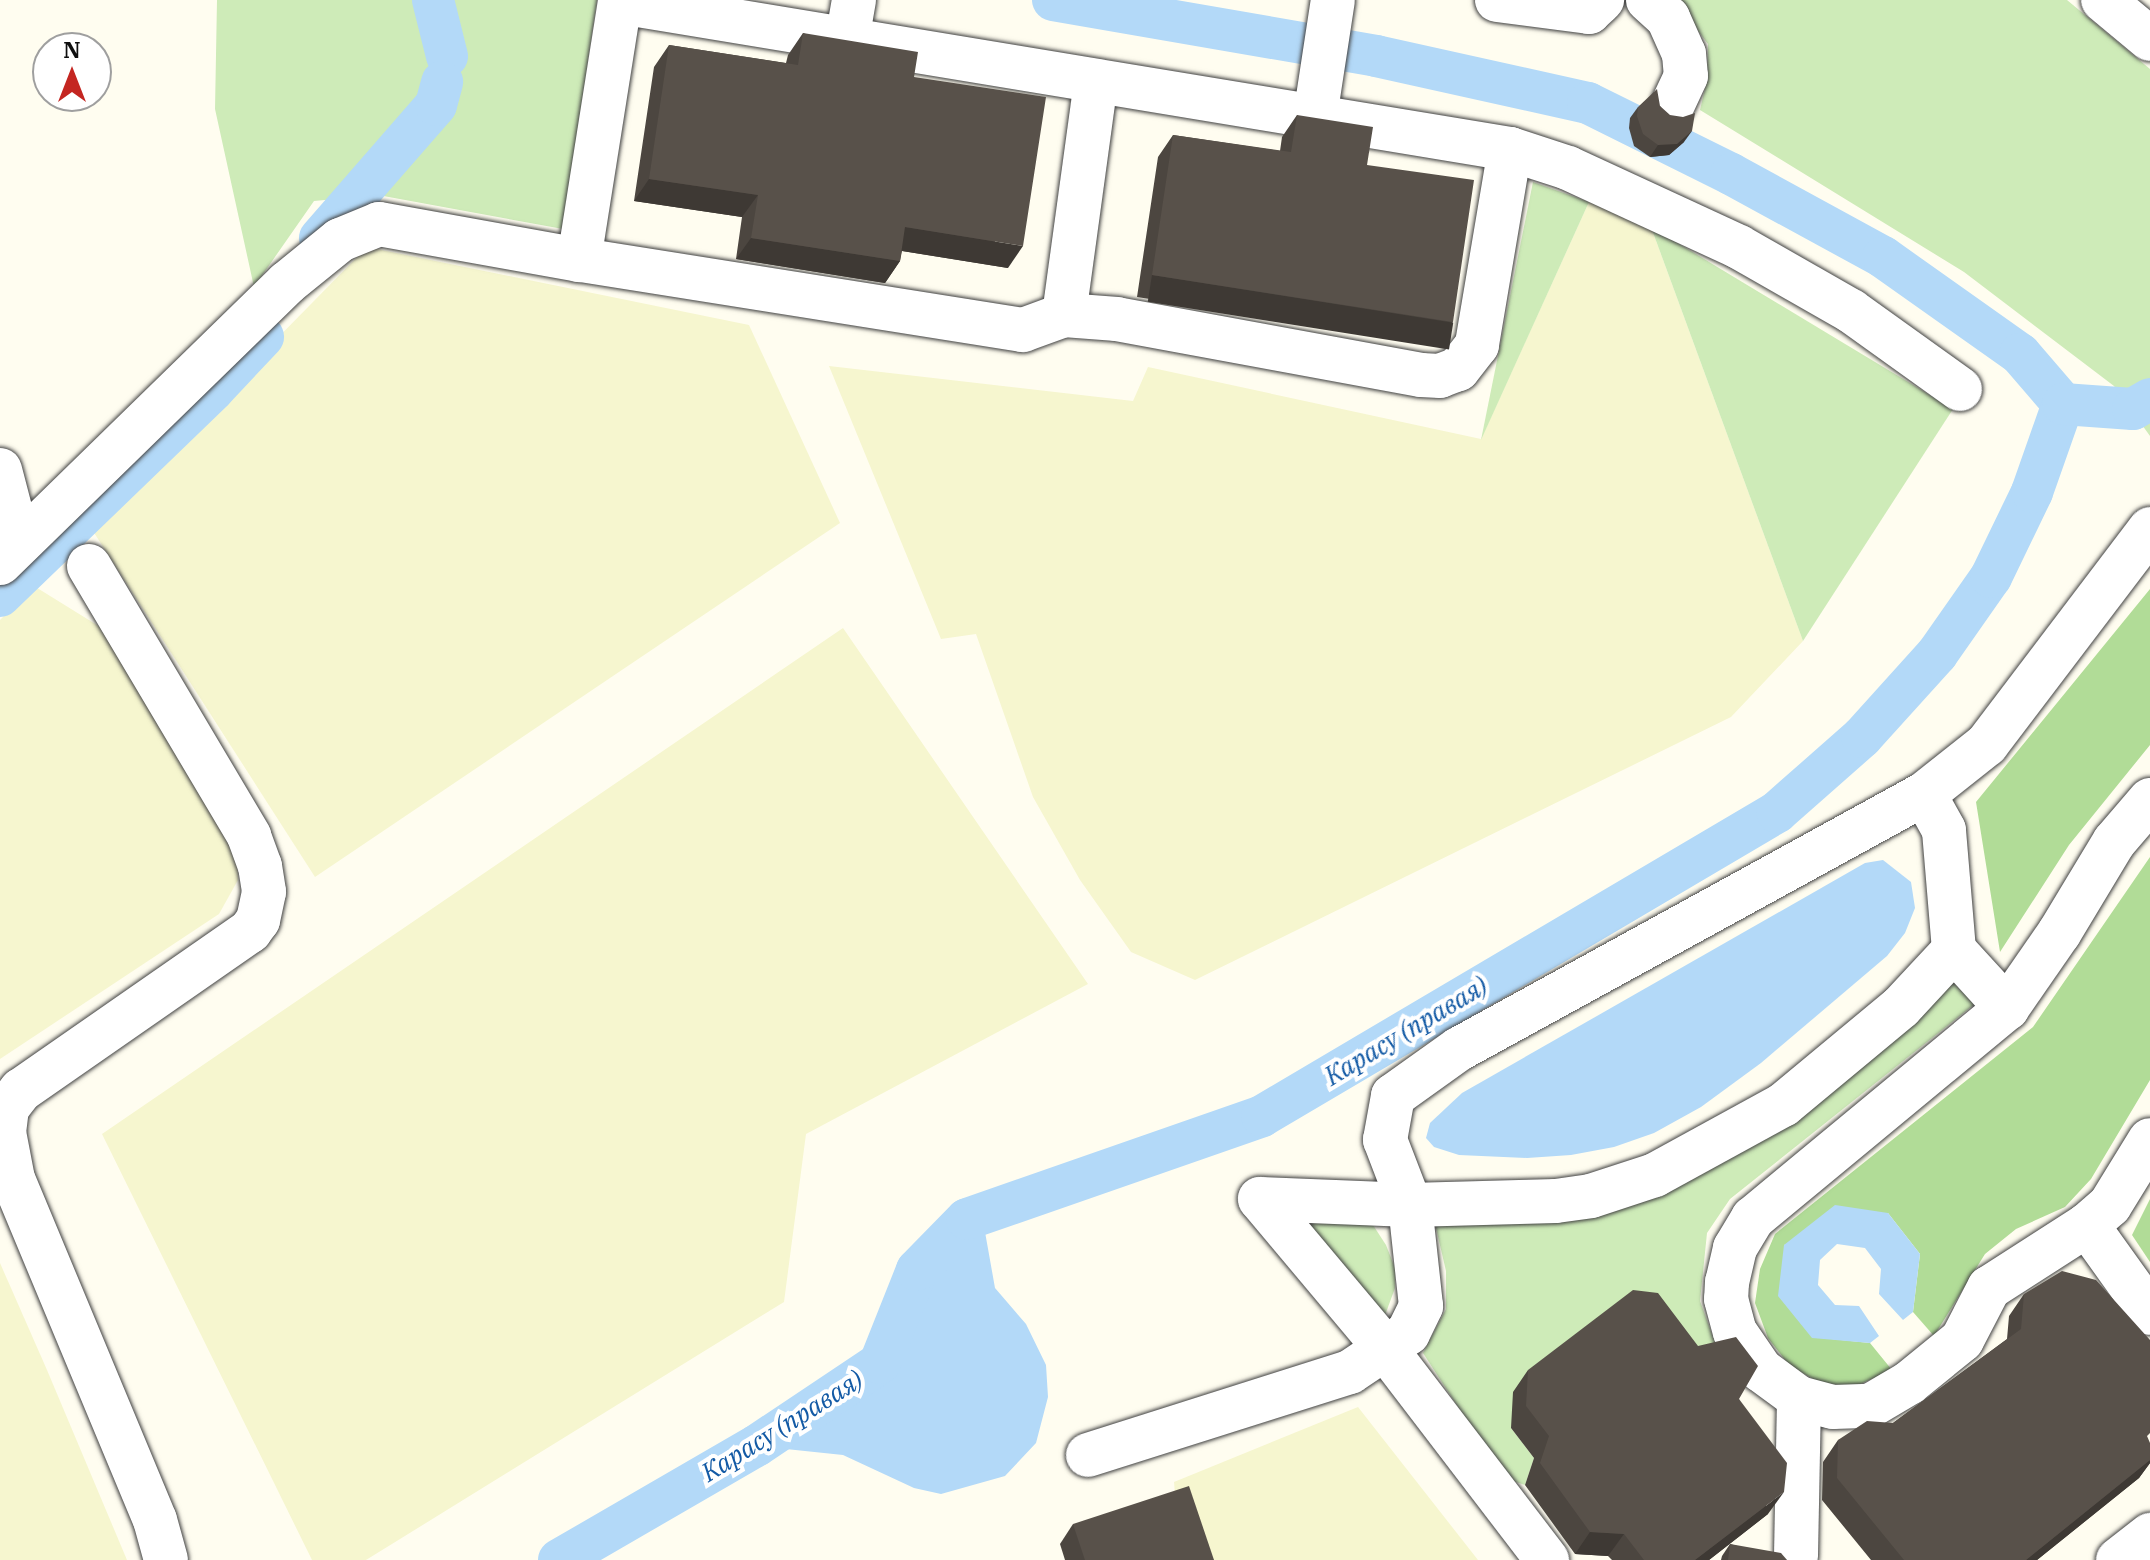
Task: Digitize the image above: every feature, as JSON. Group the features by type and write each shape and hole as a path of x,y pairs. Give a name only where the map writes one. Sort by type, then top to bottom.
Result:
{"street":[{"path":"1497,0 1589,12 1602,0"},
{"path":"1648,0 1668,18 1684,54 1686,76 1673,104"},
{"path":"2103,0 2150,39"},
{"path":"579,260 620,1 851,17 1096,81 1317,102 1510,149 1610,186 1739,247 1851,311 1960,389"},
{"path":"1317,102 1330,18"},
{"path":"1064,315 1096,81"},
{"path":"9,553 287,283 340,240 379,224 579,260 1023,330 1064,315 1117,319 1440,376 1458,369 1477,345 1510,149"},
{"path":"0,470 9,553"},
{"path":"1088,1455 1350,1372 1408,1333 1421,1306 1410,1205 1385,1140 1393,1096 1459,1049 1924,794 1987,744 2150,529"},
{"path":"89,566 249,836 260,866 264,892 258,920 250,931 21,1090 7,1108 4,1132 13,1179 155,1520 166,1560"},
{"path":"1924,794 1944,830 1954,950 2007,1008"},
{"path":"2150,800 2114,842 2059,933 2007,1008 1788,1187 1743,1231 1727,1282 1730,1317 1756,1364 1773,1381 1799,1398 1851,1408 1870,1406 1887,1397 1962,1340 1989,1288 2045,1249 2087,1225 2110,1205 2150,1140"},
{"path":"1547,1560 1385,1348 1260,1199 1410,1205 1556,1201 1617,1190 1655,1175 1783,1105 1901,1007 1954,950"},
{"path":"2087,1225 2148,1307"},
{"path":"1796,1556 1799,1398"},
{"path":"2118,1560 2150,1535"}],"green space":[{"path":"217,0 597,0 563,229 378,195 314,201 254,287 215,109"},
{"path":"1674,0 2067,0 2150,69 2150,436 2114,386 1964,272 1700,110 1707,80 1708,44"},
{"path":"1533,182 1589,202 1481,440"},
{"path":"1589,202 1651,227 1803,641 1731,717 1195,980 1131,952 1080,880 1033,797 976,634 941,639 829,366 1133,401 1148,367 1481,439"},
{"path":"1651,227 1953,409 1803,641"},
{"path":"367,247 749,325 840,523 315,877 91,528"},
{"path":"34,586 105,630 237,843 238,880 219,914 0,1059 0,620"},
{"path":"2150,589 2150,745 2069,845 2000,952 1976,802"},
{"path":"843,628 1088,984 806,1134 784,1302 366,1560 312,1560 102,1134"},
{"path":"2150,857 2150,1080 2091,1179 2065,1207 2016,1229 1985,1254 1934,1336 1913,1312 1920,1254 1888,1213 1784,1245 1812,1337 1870,1343 1892,1370 1858,1385 1840,1385 1820,1383 1789,1365 1768,1338 1755,1303 1760,1269 1775,1234 2033,1027"},
{"path":"1951,981 1976,1003 1730,1199 1707,1233 1700,1301 1721,1359 1511,1428 1534,1458 1525,1485 1504,1478 1423,1353 1446,1309 1446,1271 1433,1215 1593,1211"},
{"path":"2150,1199 2150,1262 2132,1235"},
{"path":"1301,1214 1373,1225 1386,1245 1395,1268 1395,1288 1384,1318"},
{"path":"0,1263 47,1370 127,1560 0,1560"},
{"path":"1358,1407 1478,1560 1194,1560 1176,1506 1174,1482"}],"water":[{"path":"1883,860 1911,882 1915,908 1905,933 1887,956 1761,1063 1701,1107 1654,1133 1614,1147 1571,1155 1527,1158 1459,1155 1434,1147 1426,1138 1430,1123 1462,1093 1865,863"},
{"path":"1835,1205 1888,1213 1920,1254 1913,1312 1903,1320 1879,1294 1881,1269 1865,1248 1837,1244 1820,1260 1818,1285 1835,1305 1859,1306 1879,1336 1870,1343 1812,1338 1778,1296 1784,1245"},
{"path":"982,1215 995,1288 1026,1324 1046,1365 1048,1397 1036,1443 1005,1476 941,1494 914,1488 843,1455 756,1446 880,1363 917,1270 967,1219"}],"building":[{"path":"803,33 918,52 914,77 1046,97 1023,246 905,227 900,261 751,238 758,195 649,179 669,45 798,65"},
{"path":"1657,89 1660,106 1670,115 1683,117 1695,113 1692,131 1677,144 1658,145 1643,134 1637,116 1638,107"},
{"path":"1297,115 1373,127 1367,165 1474,180 1453,322 1152,275 1173,135 1291,152"},
{"path":"2062,1271 2096,1280 2150,1340 2150,1433 2147,1436 2150,1460 2026,1560 1904,1560 1837,1478 1838,1440 1867,1421 1893,1423 2021,1329 2024,1294"},
{"path":"1633,1290 1658,1293 1698,1346 1736,1337 1758,1366 1739,1399 1787,1463 1784,1492 1695,1560 1644,1560 1624,1534 1590,1532 1540,1463 1549,1436 1526,1406 1528,1370"},
{"path":"1189,1486 1214,1560 1085,1560 1073,1524"},
{"path":"1730,1544 1781,1553 1787,1560 1728,1560"}],"waterway":[{"path":"433,0 447,56"},
{"path":"1053,0 1376,56 1588,103 1731,174 1883,257 2020,354 2063,404"},
{"path":"320,238 436,105 442,82"},
{"path":"0,596 213,390 263,337"},
{"name":"Карасу (правая)","path":"559,1560 756,1446 880,1363 917,1270 967,1219 1262,1116 1777,812 1862,737 1937,654 1991,577 2032,492 2063,404 2133,409 2150,399"}]}
